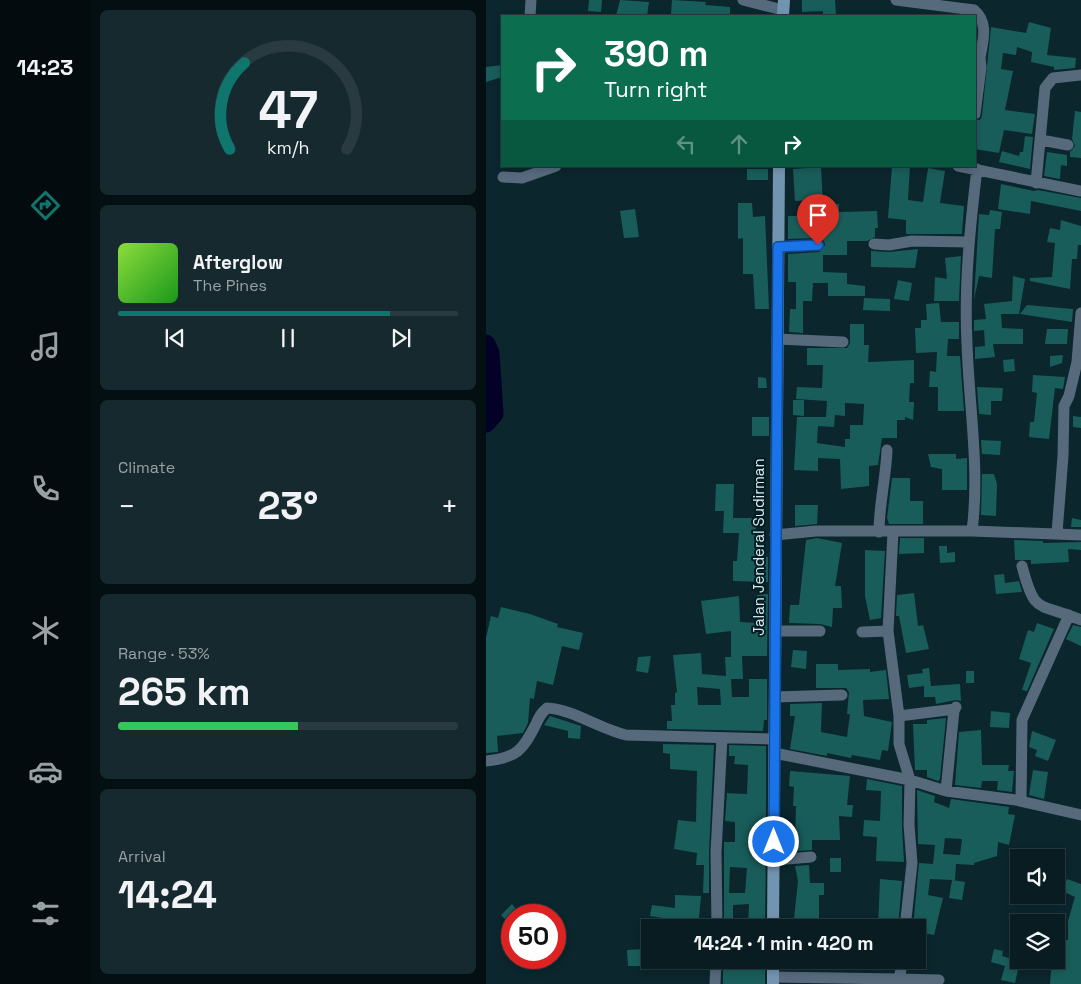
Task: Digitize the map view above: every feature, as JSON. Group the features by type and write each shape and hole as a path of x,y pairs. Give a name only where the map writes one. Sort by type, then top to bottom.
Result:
{"main road":[{"name":"Jalan Jenderal Sudirman","path":"773,919 773,739 775,697 779,167"}],"street":[{"path":"530,15 532,0"},
{"path":"743,0 783,9"},
{"path":"896,0 974,10 979,15 985,26 977,58 981,68 976,106"},
{"path":"1036,183 1044,93 1047,84 1053,78 1081,76"},
{"path":"1041,140 1068,145"},
{"path":"503,177 522,178 553,167"},
{"path":"972,531 976,504 974,438 966,343 967,167 1081,191"},
{"path":"874,244 889,245 912,241 968,242"},
{"path":"778,247 818,245"},
{"path":"1057,533 1063,456 1064,406 1077,362 1081,313"},
{"path":"778,339 843,342"},
{"path":"879,532 879,505 886,477 887,450"},
{"path":"775,535 816,531 972,531 1057,533 1081,536"},
{"path":"893,532 888,631 899,716 899,744 910,780 908,825 912,863 906,919"},
{"path":"1022,566 1030,595 1037,605 1081,620"},
{"path":"1021,801 1022,720 1069,615"},
{"path":"775,631 820,631"},
{"path":"862,632 888,631"},
{"path":"775,697 842,696"},
{"path":"486,761 515,753 526,746 541,712 547,708 561,711 608,731 626,735 773,739"},
{"path":"899,716 956,708 946,790"},
{"path":"717,919 716,852 722,738"},
{"path":"774,753 910,780 946,790 1021,801 1081,815"},
{"path":"774,860 811,857"},
{"path":"715,984 716,969"},
{"path":"899,979 901,969"},
{"path":"773,980 939,980"}],"building":[{"path":"589,0 602,0 601,12 588,11"},
{"path":"620,0 649,2 647,15 616,15"},
{"path":"672,0 706,2 705,5 730,7 730,15 671,14"},
{"path":"802,0 835,0 834,15 823,15 823,11 802,12"},
{"path":"1029,22 1051,28 1047,55 1076,58 1075,68 1054,70 1054,67 1031,62 1032,52 1017,47 1016,55 1003,53 1001,69 1013,71 1005,110 1035,114 1032,134 1004,130 999,153 976,149 976,121 981,119 982,115 991,27 1026,33"},
{"path":"501,65 501,77 486,82 486,67"},
{"path":"1075,111 1081,112 1081,158 1070,157 1070,152 1075,146 1072,139"},
{"path":"1025,136 1033,137 1030,169 999,162 1002,151 1019,156 1020,152 1023,152"},
{"path":"1047,152 1067,155 1067,166 1061,165 1060,179 1044,176"},
{"path":"821,167 823,204 839,204 839,212 877,211 878,228 875,228 875,237 867,241 847,241 847,255 823,255 823,272 847,273 847,284 865,286 865,296 828,296 828,283 813,283 812,301 803,301 803,333 789,332 790,309 796,309 796,282 788,282 788,254 819,252 825,245 824,241 818,238 788,239 788,216 816,216 816,200 795,201 793,169"},
{"path":"892,167 910,167 908,200 923,202 928,168 945,171 940,203 964,206 962,234 906,234 906,220 888,218"},
{"path":"747,169 768,169 768,180 747,180"},
{"path":"1001,184 1081,198 1081,211 1031,201 1030,214 998,209"},
{"path":"738,203 752,203 753,217 765,216 769,309 755,309 753,274 743,274 743,238 738,239"},
{"path":"635,209 639,237 624,238 620,211"},
{"path":"990,210 1002,212 1000,229 995,229 992,278 979,276 974,300 979,214 989,215"},
{"path":"1061,220 1081,226 1081,245 1078,245 1077,259 1072,259 1070,289 1030,281 1030,278 1052,277 1055,243 1047,242 1050,228 1060,230"},
{"path":"918,249 915,268 871,267 871,251 889,252"},
{"path":"961,256 959,301 934,301 935,277 947,279 945,258"},
{"path":"1013,276 1025,279 1019,314 1001,314 1002,328 1023,329 1023,344 993,344 995,357 975,359 975,347 985,346 984,330 974,331 974,320 986,319 984,304 1012,301"},
{"path":"898,280 912,283 909,301 894,299"},
{"path":"864,298 890,299 890,311 863,310"},
{"path":"939,303 941,322 959,322 959,339 948,339 947,356 960,356 964,411 938,411 938,387 929,387 930,371 936,372 937,352 916,353 915,328 921,328 921,320 927,320 926,304"},
{"path":"1027,305 1073,309 1072,322 1020,314"},
{"path":"850,324 864,324 864,345 869,345 868,362 914,360 914,383 910,383 909,402 914,402 913,420 905,417 905,420 897,420 897,438 882,438 878,465 869,466 869,486 841,489 840,459 818,458 818,471 794,470 797,417 826,417 827,401 796,399 797,387 822,388 823,365 807,365 807,348 847,348 850,343","holes":["845,403 864,404 863,425 850,425 850,439 845,439 845,447 817,443 818,426 834,427 835,415 845,416"]},
{"path":"1047,329 1068,329 1067,344 1045,344"},
{"path":"1063,355 1062,363 1050,367 1050,356"},
{"path":"1014,359 1015,371 1004,372 1003,360"},
{"path":"1033,375 1065,377 1063,389 1055,388 1049,439 1029,437 1030,422 1034,422 1037,393 1032,392"},
{"path":"758,377 766,378 767,388 758,388"},
{"path":"977,387 1003,388 1002,401 991,401 991,415 979,414"},
{"path":"793,400 804,400 804,416 793,415"},
{"path":"1073,416 1081,417 1081,428 1073,427"},
{"path":"752,417 769,417 769,436 752,436"},
{"path":"981,440 1001,441 1000,455 982,454"},
{"path":"928,454 956,454 956,459 967,458 967,490 942,490 942,469 931,467"},
{"path":"982,474 994,474 997,484 996,516 981,515"},
{"path":"892,478 910,478 910,501 923,501 923,524 889,524 887,518"},
{"path":"716,484 734,484 733,518 756,518 756,542 763,543 762,557 768,557 768,582 733,581 733,561 737,561 739,533 723,533 724,511 715,511"},
{"path":"795,505 818,505 817,524 795,526"},
{"path":"1072,518 1081,520 1081,527 1071,527"},
{"path":"817,538 842,543 835,586 841,586 842,608 833,608 832,627 820,624 789,623 790,605 799,605 806,540"},
{"path":"900,538 924,538 924,553 899,554"},
{"path":"1014,540 1043,541 1043,543 1081,542 1081,550 1068,549 1069,562 1031,564 1031,560 1015,560"},
{"path":"939,546 947,546 947,553 955,552 955,562 940,563"},
{"path":"865,550 885,551 881,618 870,620 865,596"},
{"path":"1004,574 1005,583 1019,581 1022,592 996,594 994,575"},
{"path":"914,593 918,626 923,625 929,649 906,653 899,616 896,616 897,595"},
{"path":"768,594 767,656 742,656 743,679 731,679 732,697 749,697 749,679 767,679 767,720 764,720 763,731 667,729 667,721 672,721 671,705 675,705 675,693 677,692 673,655 701,653 702,674 726,676 725,657 731,657 731,631 706,634 701,601 739,596 740,622 756,623 757,595","holes":["697,687 720,689 721,705 698,705"]},
{"path":"501,607 530,614 558,624 557,627 583,633 579,650 562,646 553,685 537,681 534,699 530,698 528,723 523,733 497,736 498,752 486,753 486,638 491,616 498,618"},
{"path":"1037,623 1054,629 1027,691 1022,690 1031,663 1019,659 1028,630 1034,632"},
{"path":"1073,625 1081,627 1081,646 1066,639"},
{"path":"793,650 807,651 806,669 791,667"},
{"path":"651,656 648,673 636,671 638,657"},
{"path":"816,664 838,664 838,670 870,669 870,672 886,670 889,699 863,700 864,716 892,722 888,751 882,750 880,760 852,755 851,758 827,753 827,756 790,749 795,716 790,716 790,704 822,703 821,732 847,737 850,714 847,714 849,692 846,688 816,688"},
{"path":"929,668 931,686 960,684 961,701 956,700 936,704 935,697 924,697 924,686 909,688 907,675 923,673 922,669"},
{"path":"966,671 974,671 974,683 966,683"},
{"path":"991,711 1010,713 1009,728 990,727"},
{"path":"550,716 581,726 580,739 568,738 568,731 544,725"},
{"path":"946,718 940,779 938,781 927,777 927,770 915,770 913,724 927,724 927,720"},
{"path":"981,730 982,765 1009,765 1008,771 1014,771 1012,792 997,790 998,781 982,781 981,788 955,785 959,732"},
{"path":"1032,731 1056,740 1048,761 1035,756 1037,750 1029,747"},
{"path":"663,744 714,745 709,893 703,893 704,865 696,865 697,853 674,849 678,820 696,822 697,771 670,769 670,754 663,753"},
{"path":"729,745 766,746 766,825 753,825 753,845 766,846 765,919 748,919 749,904 733,905 733,919 724,919 724,842 735,842 735,822 725,821 727,793 747,794 748,765 734,764 735,756 729,756","holes":["730,867 747,868 745,893 729,893"]},
{"path":"1033,770 1048,772 1044,799 1029,795"},
{"path":"790,771 850,776 847,805 853,805 852,817 839,816 840,840 812,840 812,850 797,851 798,840 795,840 796,806 793,806 794,787 789,786"},
{"path":"867,779 902,786 904,862 876,861 877,837 863,836 864,820 880,821 881,791 866,790"},
{"path":"917,790 935,796 934,802 949,808 951,799 1009,807 1008,814 1015,815 1009,845 998,842 997,856 974,863 974,865 956,864 955,880 953,880 965,882 962,900 949,898 952,880 930,879 928,895 943,898 934,935 926,934 926,919 914,919 919,863 933,864 935,845 918,844","holes":["945,838 962,839 960,855 943,854"]},
{"path":"830,858 841,858 841,872 830,872"},
{"path":"809,865 810,883 824,883 824,895 819,895 819,919 794,919 798,881 795,866"},
{"path":"880,879 902,881 899,919 878,919"},
{"path":"1067,879 1081,884 1081,984 1050,984 1051,969 1065,969 1065,940 1068,940 1068,921 1075,897 1065,892"},
{"path":"675,895 701,896 699,919 669,919 650,916 652,905 675,908"},
{"path":"641,949 641,966 628,966 627,950"},
{"path":"994,949 1003,951 1002,956 1010,958 1010,969 1018,969 1015,983 1001,980 1005,966 991,962"},
{"path":"723,969 765,969 765,984 723,984"}],"waterway":[{"path":"486,344 490,353 494,414 486,423"}],"route":[{"path":"774,842 773,739 775,697 778,247 818,245"}]}
